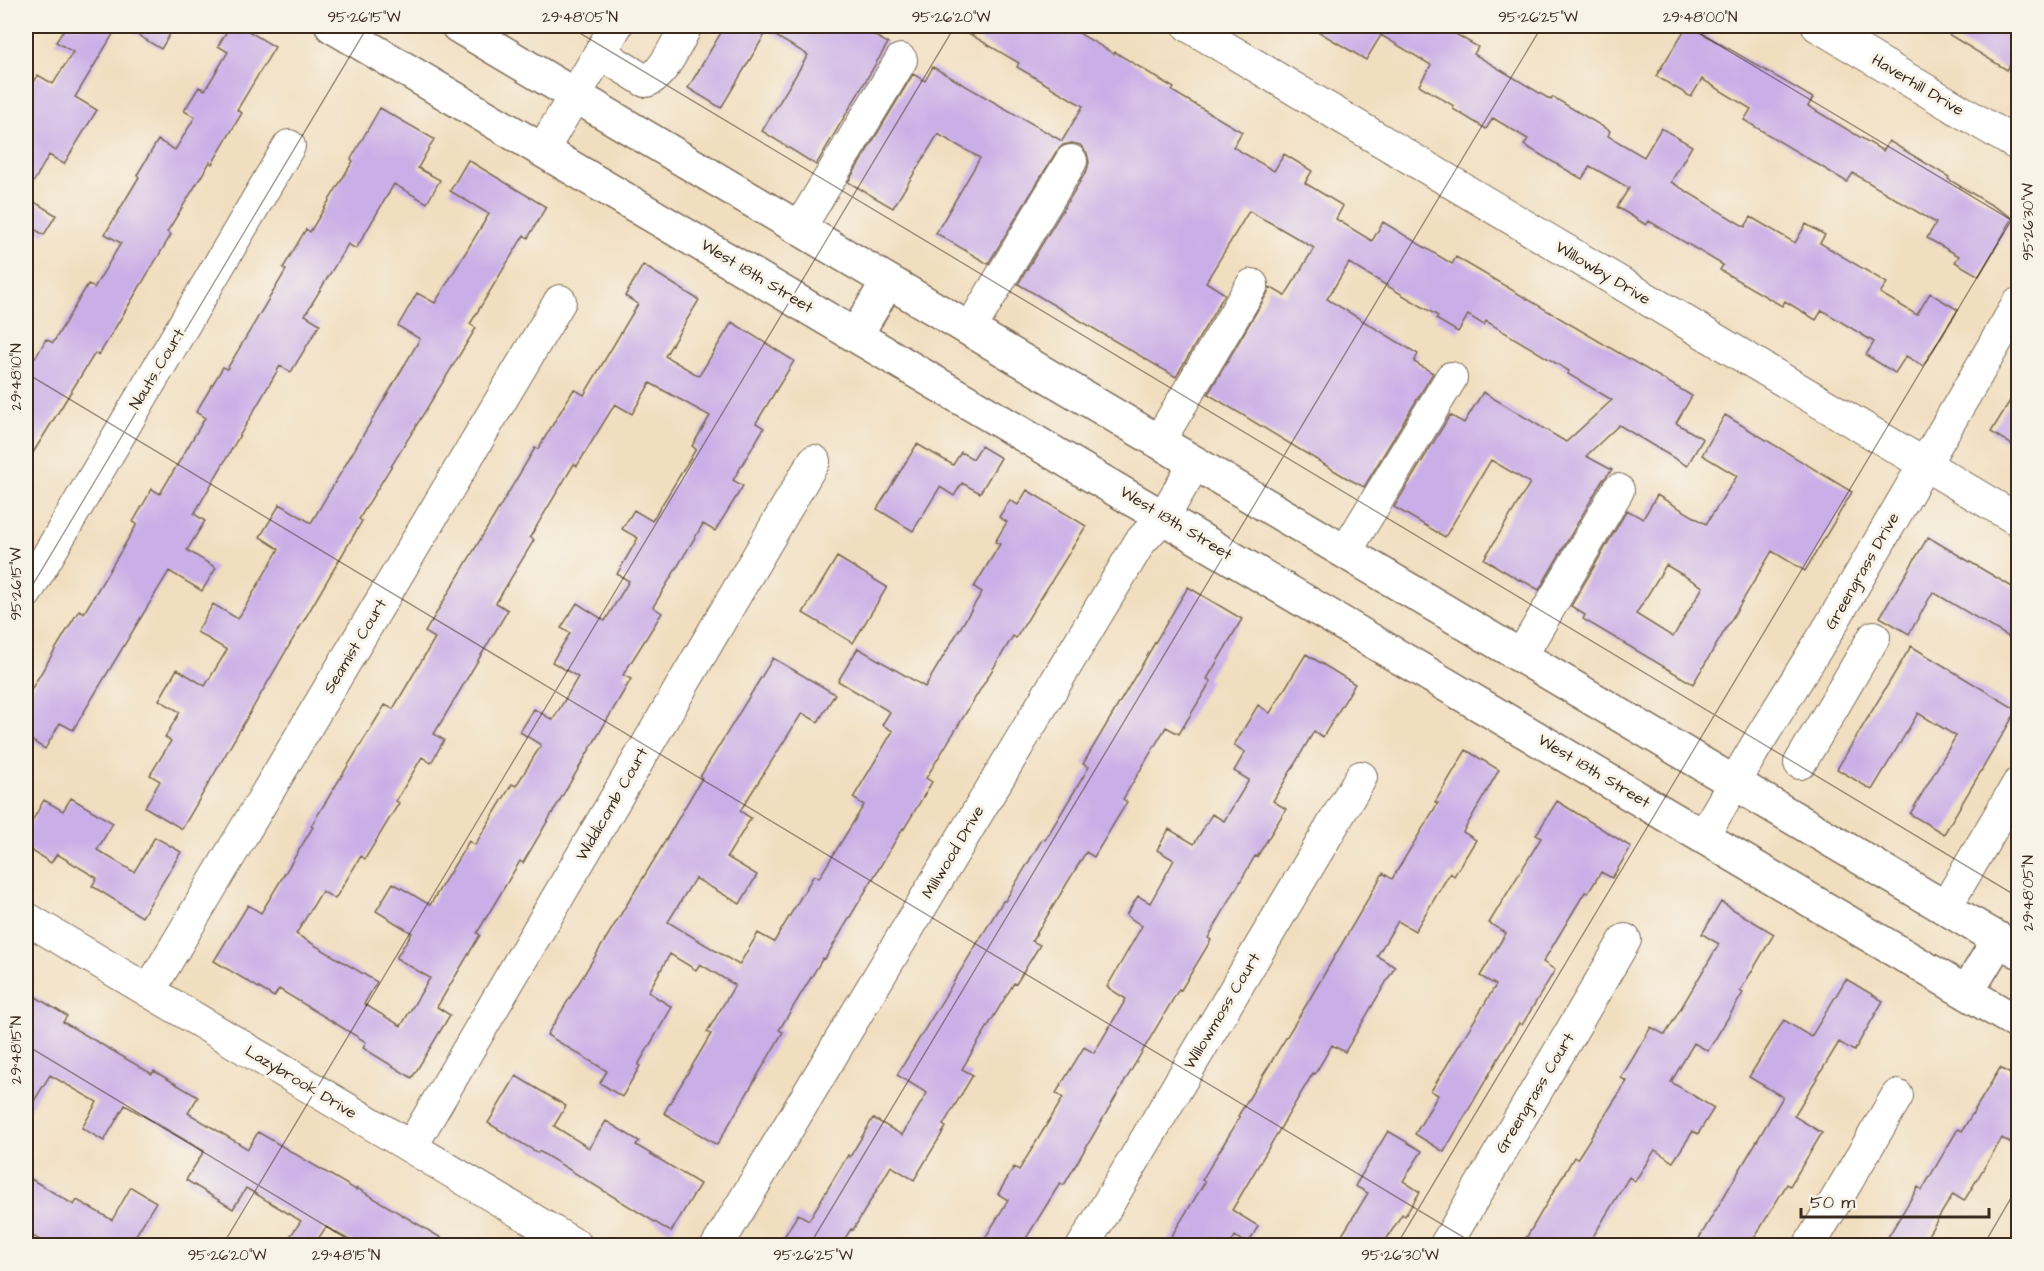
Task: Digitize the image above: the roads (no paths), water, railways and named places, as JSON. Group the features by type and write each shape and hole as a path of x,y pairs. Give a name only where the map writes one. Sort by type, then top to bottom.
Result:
{"main road":[{"name":"West 18th Street","path":"332,26 2019,1023"},
{"path":"458,26 2009,945 1967,992"},
{"path":"856,335 888,281"}],"street":[{"path":"543,149 616,26"},
{"path":"600,53 645,81 650,81 655,78 686,26"},
{"name":"Willowby Drive","path":"1189,26 2019,520"},
{"name":"Haverhill Drive","path":"1818,26 2019,145"},
{"path":"800,227 901,60"},
{"name":"Nauts Court","path":"26,592 289,146"},
{"path":"970,329 1071,161"},
{"path":"1159,441 1252,285"},
{"name":"Seamist Court","path":"149,992 560,301"},
{"name":"Greengrass Drive","path":"1703,836 1829,628 2019,304"},
{"path":"1346,551 1451,378"},
{"name":"Widdicomb Court","path":"411,1147 814,461"},
{"name":"Millwood Drive","path":"717,1245 1140,542 1164,516 1195,463"},
{"path":"1521,656 1618,490"},
{"path":"1760,739 1795,771 1870,643 1829,628"},
{"name":"Willowmoss Court","path":"1083,1245 1361,777"},
{"path":"1945,908 2019,784"},
{"name":"Lazybrook Drive","path":"26,918 577,1245"},
{"name":"Greengrass Court","path":"1444,1245 1625,940"},
{"path":"1809,1245 1897,1096"}]}
